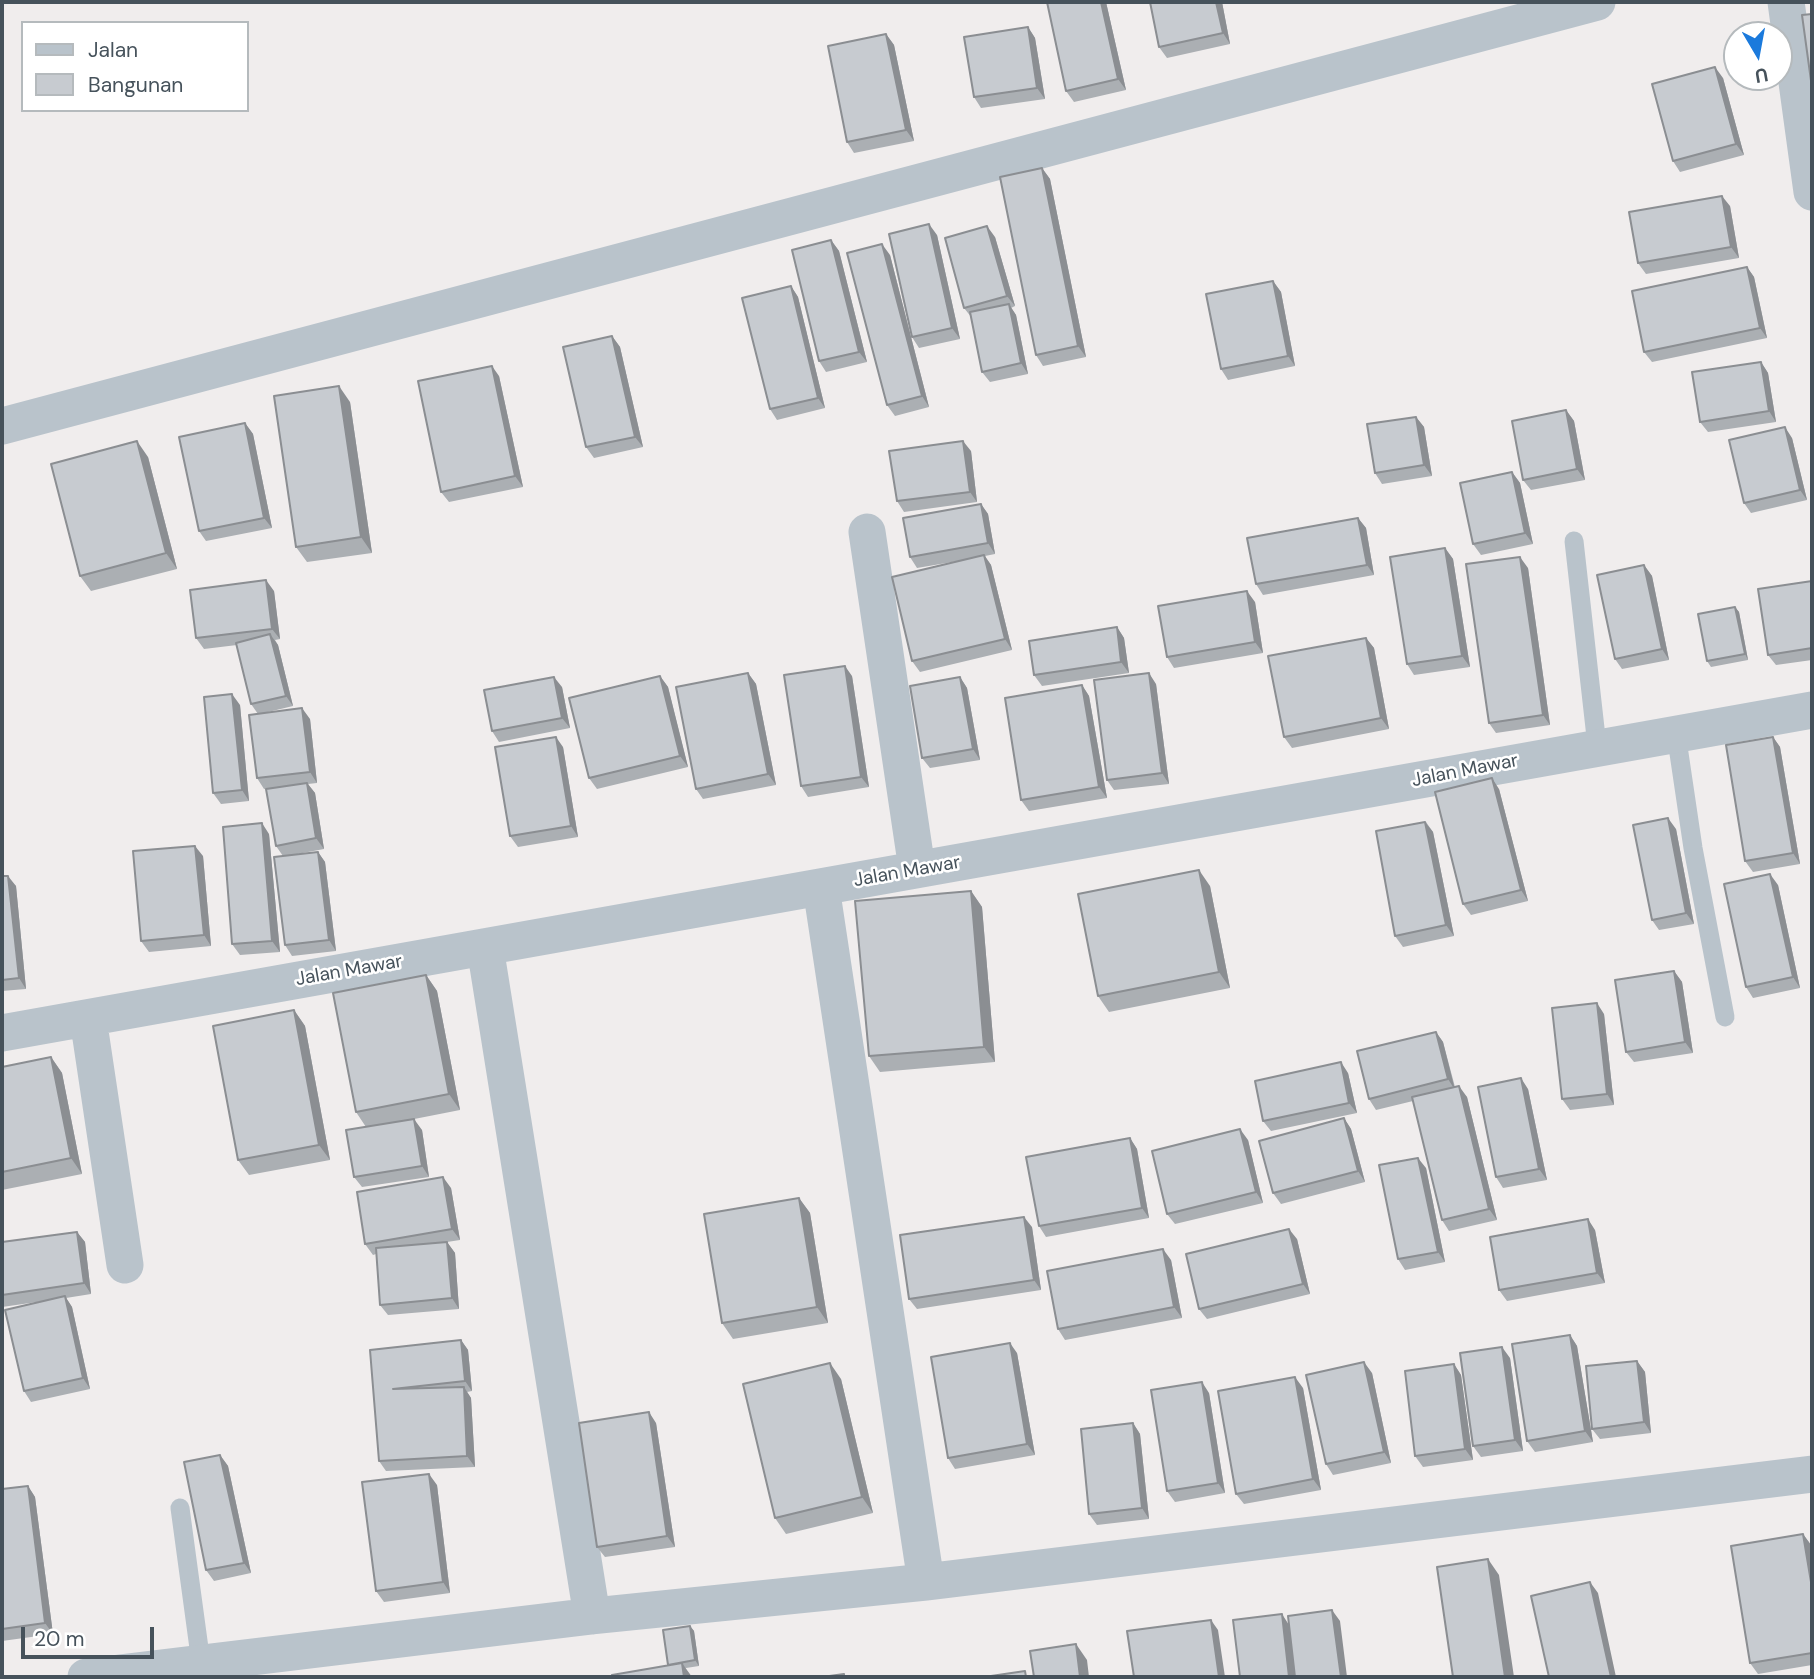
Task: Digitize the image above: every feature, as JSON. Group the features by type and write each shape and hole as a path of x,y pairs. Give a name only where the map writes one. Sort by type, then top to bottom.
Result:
{"street":[{"path":"2,426 1597,2"},
{"path":"1786,2 1812,192"},
{"path":"867,532 917,869"},
{"name":"Jalan Mawar","path":"2,1034 917,869 1068,845 1597,746 1812,710"},
{"path":"821,887 926,1582"},
{"path":"485,947 592,1615"},
{"path":"88,1017 125,1265"},
{"path":"86,1677 592,1615 926,1582 1812,1475"}],"lane":[{"path":"1574,541 1597,746"},
{"path":"1676,733 1692,848 1725,1017"},
{"path":"180,1508 201,1663"}],"building":[{"path":"1047,2 1101,2 1118,79 1066,91"},
{"path":"1150,2 1216,2 1223,33 1159,47"},
{"path":"1812,14 1812,88 1802,15"},
{"path":"1028,27 1037,88 974,97 964,37"},
{"path":"886,34 906,130 847,142 828,46"},
{"path":"1715,67 1736,144 1673,161 1652,84"},
{"path":"1042,168 1078,346 1036,355 1000,177"},
{"path":"1722,196 1731,247 1638,263 1629,212"},
{"path":"929,224 952,328 912,337 889,234"},
{"path":"987,226 1007,296 964,308 945,238"},
{"path":"831,240 859,352 819,361 792,250"},
{"path":"882,244 922,396 887,405 847,253"},
{"path":"1747,267 1760,328 1644,352 1632,291"},
{"path":"1273,281 1288,356 1221,369 1206,294"},
{"path":"791,286 818,398 770,409 742,298"},
{"path":"1009,304 1021,363 982,372 970,312"},
{"path":"612,336 635,437 586,447 563,347"},
{"path":"1761,362 1769,411 1700,422 1692,372"},
{"path":"492,366 515,476 441,492 418,381"},
{"path":"339,386 361,537 296,547 274,396"},
{"path":"1566,410 1577,469 1523,480 1512,421"},
{"path":"1416,417 1424,465 1375,473 1367,424"},
{"path":"245,423 264,518 199,531 179,437"},
{"path":"1785,427 1800,490 1744,503 1729,440"},
{"path":"137,441 166,553 80,576 51,464"},
{"path":"963,441 970,492 897,501 889,451"},
{"path":"1512,472 1525,533 1473,544 1460,483"},
{"path":"981,504 988,543 910,557 903,518"},
{"path":"1358,518 1367,565 1256,584 1247,538"},
{"path":"1445,548 1462,656 1407,664 1390,557"},
{"path":"984,555 1005,639 912,661 892,577"},
{"path":"1520,557 1543,715 1489,723 1466,564"},
{"path":"1644,565 1662,649 1615,659 1597,575"},
{"path":"266,580 272,629 196,638 190,590"},
{"path":"1812,581 1812,648 1768,655 1758,589"},
{"path":"1247,591 1255,642 1167,657 1158,606"},
{"path":"1735,607 1745,654 1707,661 1698,614"},
{"path":"1117,627 1121,662 1034,675 1029,641"},
{"path":"270,634 286,696 251,704 236,643"},
{"path":"1366,638 1381,718 1284,737 1268,656"},
{"path":"845,666 861,777 801,786 784,675"},
{"path":"748,673 768,774 696,789 676,687"},
{"path":"1149,673 1162,773 1107,780 1094,680"},
{"path":"660,676 680,756 589,778 569,698"},
{"path":"554,677 562,718 492,731 484,690"},
{"path":"960,677 973,749 922,758 910,686"},
{"path":"1082,685 1099,787 1021,800 1005,698"},
{"path":"232,694 242,790 213,793 204,697"},
{"path":"302,708 310,772 257,778 249,715"},
{"path":"556,737 571,826 510,836 495,747"},
{"path":"1773,737 1793,853 1745,861 1726,745"},
{"path":"1492,778 1521,890 1463,904 1435,792"},
{"path":"307,783 316,838 276,846 266,789"},
{"path":"1668,818 1686,913 1652,920 1633,825"},
{"path":"1425,822 1446,925 1395,936 1376,831"},
{"path":"262,823 272,941 232,944 223,827"},
{"path":"195,846 204,935 141,941 133,851"},
{"path":"318,852 329,940 285,945 274,857"},
{"path":"1199,870 1219,972 1098,996 1078,894"},
{"path":"1770,874 1793,977 1746,987 1724,884"},
{"path":"2,876 8,876 19,978 2,980"},
{"path":"971,891 984,1047 869,1056 855,901"},
{"path":"1674,971 1685,1042 1626,1052 1615,980"},
{"path":"426,975 449,1094 356,1112 333,993"},
{"path":"1597,1003 1607,1094 1562,1099 1552,1008"},
{"path":"294,1010 319,1145 238,1160 213,1026"},
{"path":"1436,1032 1448,1079 1369,1099 1357,1051"},
{"path":"51,1057 71,1158 2,1172 2,1067"},
{"path":"1341,1062 1349,1103 1263,1121 1255,1081"},
{"path":"1521,1078 1539,1169 1496,1177 1478,1087"},
{"path":"1459,1086 1489,1209 1442,1220 1412,1097"},
{"path":"1344,1118 1358,1171 1273,1193 1259,1141"},
{"path":"414,1119 422,1166 354,1177 346,1130"},
{"path":"1240,1129 1256,1192 1167,1214 1152,1151"},
{"path":"1130,1138 1142,1208 1039,1226 1026,1157"},
{"path":"1418,1158 1438,1252 1398,1259 1379,1165"},
{"path":"443,1177 452,1229 365,1244 357,1192"},
{"path":"799,1198 817,1307 722,1323 704,1214"},
{"path":"1024,1217 1034,1280 909,1299 900,1235"},
{"path":"1588,1219 1597,1273 1499,1290 1490,1237"},
{"path":"1289,1229 1303,1284 1199,1309 1186,1254"},
{"path":"77,1232 84,1283 2,1295 2,1242"},
{"path":"447,1242 452,1298 380,1305 376,1248"},
{"path":"1163,1249 1174,1307 1058,1329 1047,1271"},
{"path":"65,1296 83,1378 24,1391 5,1310"},
{"path":"1570,1335 1585,1431 1527,1441 1512,1344"},
{"path":"461,1340 465,1381 393,1389 464,1387 467,1456 379,1461 370,1350"},
{"path":"1010,1343 1027,1444 948,1458 931,1357"},
{"path":"1502,1347 1515,1440 1473,1446 1460,1353"},
{"path":"1637,1361 1644,1422 1592,1429 1586,1366"},
{"path":"1364,1362 1384,1452 1326,1464 1306,1375"},
{"path":"830,1363 862,1497 775,1518 743,1384"},
{"path":"1454,1364 1465,1449 1415,1456 1405,1371"},
{"path":"1295,1377 1313,1479 1236,1494 1218,1391"},
{"path":"1202,1382 1218,1483 1167,1491 1151,1390"},
{"path":"649,1412 667,1536 597,1547 579,1423"},
{"path":"1133,1423 1142,1508 1089,1514 1081,1429"},
{"path":"220,1455 244,1563 206,1570 184,1462"},
{"path":"429,1474 443,1582 376,1591 362,1482"},
{"path":"28,1486 45,1623 2,1629 2,1489"},
{"path":"1803,1534 1812,1588 1812,1653 1750,1663 1731,1546"},
{"path":"1488,1559 1505,1677 1453,1677 1437,1567"},
{"path":"1590,1582 1611,1677 1549,1677 1531,1596"},
{"path":"1332,1610 1341,1677 1295,1677 1288,1616"},
{"path":"1282,1614 1289,1677 1240,1677 1233,1620"},
{"path":"1211,1620 1219,1677 1134,1677 1127,1631"},
{"path":"690,1626 695,1660 668,1665 663,1630"},
{"path":"1076,1644 1080,1677 1034,1677 1030,1651"},
{"path":"682,1663 684,1677 612,1675"},
{"path":"1025,1671 1026,1677 991,1677 991,1676"},
{"path":"844,1674 844,1677 822,1677"}]}
